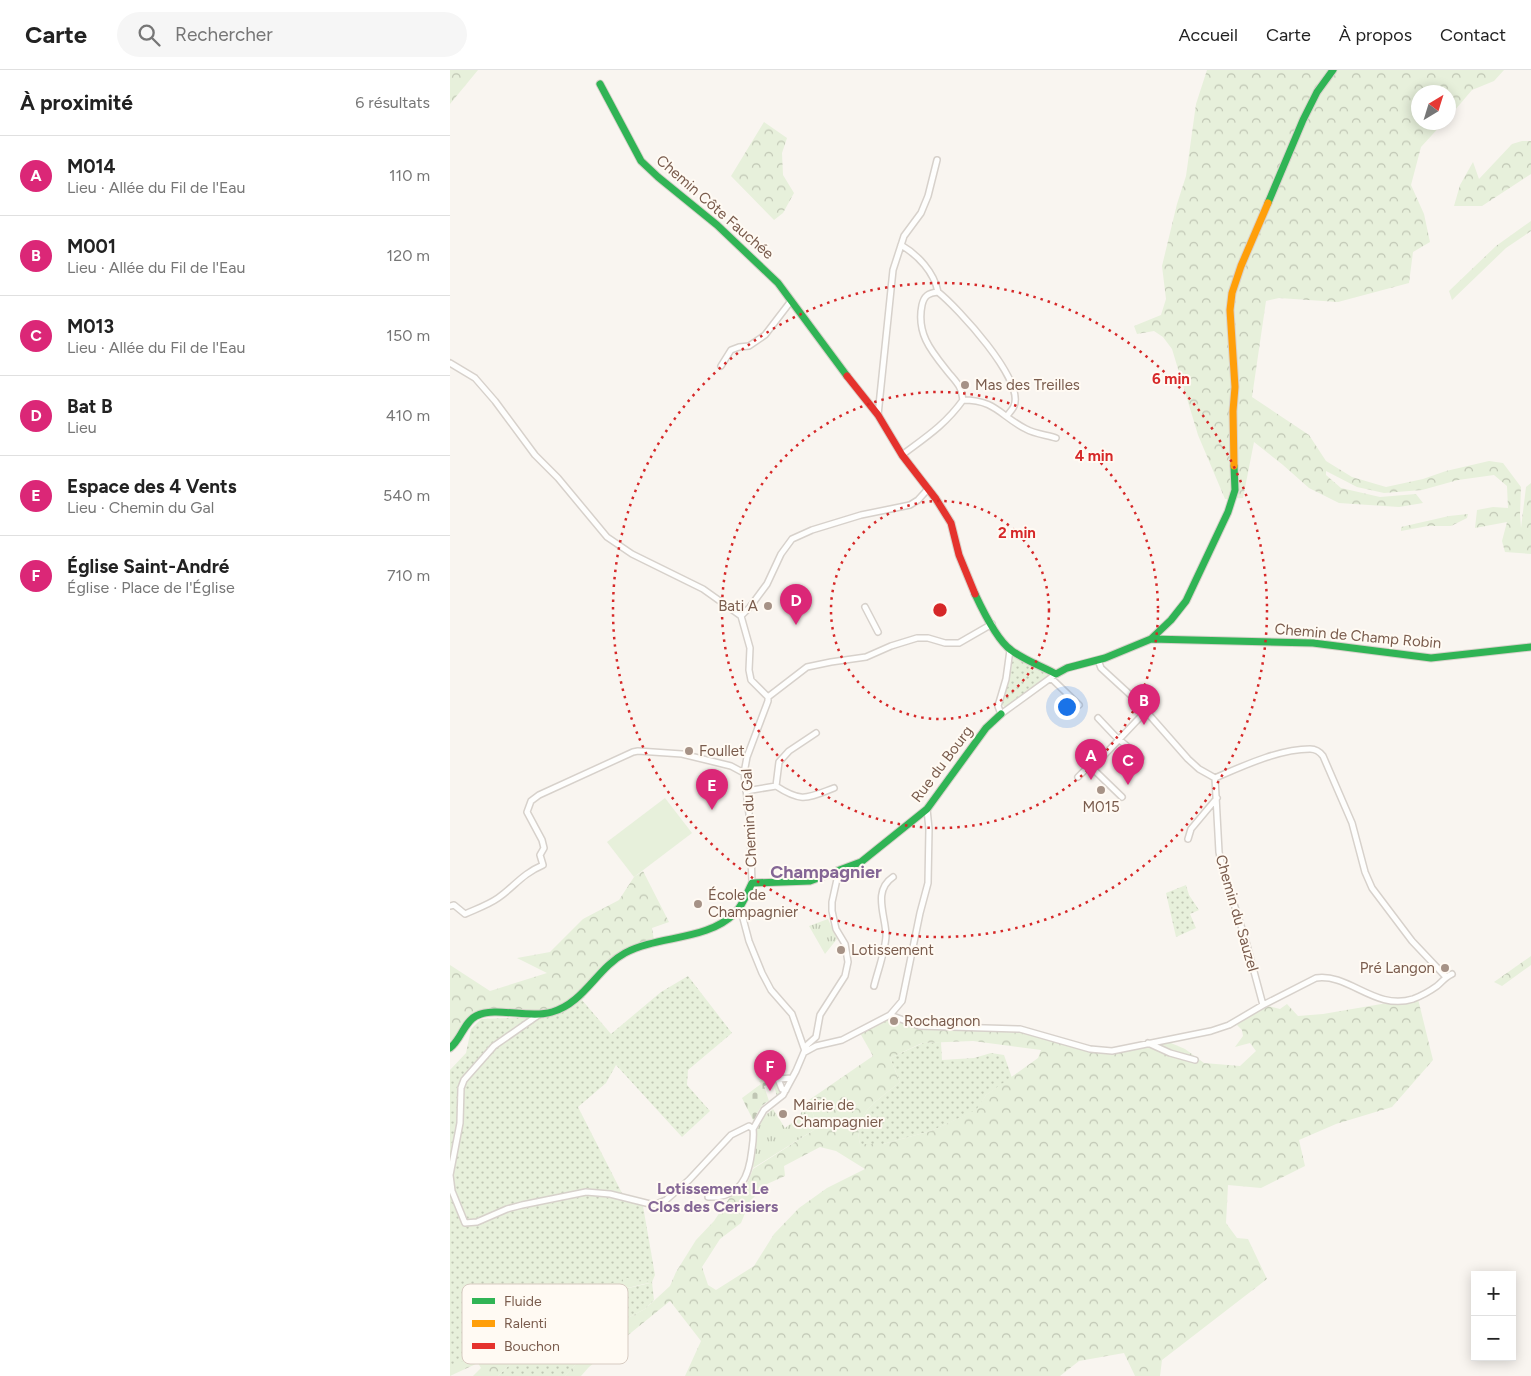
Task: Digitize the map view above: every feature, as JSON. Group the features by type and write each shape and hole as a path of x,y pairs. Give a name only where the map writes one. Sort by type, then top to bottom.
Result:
{"street":[{"path":"1079,705 1054,676 1010,650 1006,679 998,706 1001,714 1054,676 1067,668 1098,660 1151,639 1171,620 1186,601 1233,500 1235,490 1233,411 1235,388 1230,310 1232,293 1241,266 1304,120 1317,92 1333,70"},
{"name":"Chemin Côte Fauchée","path":"600,84 641,160 658,177 717,225 766,271 878,415 902,455 936,499 951,523 959,555 971,585 984,612 1010,650"},
{"path":"878,415 894,270 904,236 921,213 928,196 937,160"},
{"path":"901,246 914,253 922,261 936,284 938,292 982,338 1000,362 1010,381 1015,397 1014,406 1007,416"},
{"path":"938,292 931,292 923,300 920,312 923,334 927,346 960,387 963,400"},
{"path":"721,366 732,350 739,346 749,346 765,335 791,301"},
{"path":"450,363 475,378 495,401 535,455 558,478 607,537 632,554 703,589 741,616 750,648 749,670 751,680 768,697 807,667 866,657 891,646 917,638 928,638 946,643 959,643 992,624"},
{"path":"963,400 973,400 992,405 1027,430 1056,438"},
{"path":"902,455 927,438 947,420 963,400"},
{"path":"741,616 767,584 781,554 792,539 812,530 861,515 910,505 918,500 928,489"},
{"path":"865,607 878,632"},
{"name":"Chemin de Champ Robin","path":"1151,639 1313,643 1431,658 1467,656 1531,647"},
{"path":"890,1016 919,1026 1028,1030 1083,1047 1103,1051 1220,1028 1247,1016 1263,1005 1316,978 1323,977 1335,980 1374,997 1402,1001 1424,994 1449,975 1412,941 1372,888 1365,872 1352,823 1323,756 1319,751 1310,749 1267,758 1214,778 1199,770 1188,759 1146,711 1101,668 1098,660"},
{"name":"Chemin du Gal","path":"752,883 750,822 744,773 747,757 768,697"},
{"path":"1078,777 1088,767 1092,768 1146,711"},
{"name":"Rue du Bourg","path":"752,883 810,880 861,862 927,809 990,723 1001,714"},
{"path":"1098,718 1141,758"},
{"path":"776,786 778,762 789,751 816,732"},
{"path":"450,906 454,905 465,914 496,900 523,875 543,865 540,856 544,848 542,840 527,812 531,801 539,795 634,752 682,754 731,766 744,773"},
{"path":"1092,768 1122,797"},
{"name":"Chemin du Sauzel","path":"1214,778 1217,798 1219,852 1222,867 1245,938 1263,1005"},
{"path":"746,791 776,786 786,793 802,798 834,788"},
{"path":"1188,839 1191,829 1217,798"},
{"path":"805,1052 816,1046 842,1040 890,1016 895,1012 903,998 928,883 929,829 927,809"},
{"path":"708,1196 718,1197 737,1189 743,1183 749,1169 753,1129 764,1110 783,1095 807,1045 814,1040 818,1032 820,1015 845,976 848,962 845,944 836,928 832,911 832,902 839,870"},
{"path":"874,986 886,935 882,911 883,893 886,882 893,877"},
{"path":"450,1048 456,1044 471,1021 478,1016 491,1014 540,1014 560,1009 574,1002 611,962 625,952 644,945 690,935 734,914 740,907 752,883"},
{"path":"740,907 749,941 762,973 771,990 792,1014 805,1052"},
{"path":"540,1014 494,1046 464,1080 461,1088 460,1123 450,1175 452,1191 465,1223 477,1222 507,1209 522,1205 586,1192 610,1194 649,1204 659,1203 666,1200 689,1180 730,1135 749,1126 753,1129"},
{"path":"814,1040 816,1046"},
{"path":"1147,1043 1170,1053 1195,1060"},
{"path":"786,1090 782,1089 778,1079 792,1078"}],"green space":[{"path":"450,70 478,70 450,104"},
{"path":"1207,70 1504,70 1494,81 1472,90 1456,109 1456,85 1411,85 1411,130 1437,130 1421,147 1411,185 1424,214 1430,242 1413,252 1409,283 1338,302 1279,298 1266,301 1252,397 1309,435 1326,461 1352,477 1386,487 1489,461 1503,463 1521,487 1521,528 1526,487 1531,483 1531,554 1505,552 1502,541 1507,522 1475,528 1477,510 1493,507 1508,508 1507,486 1494,475 1458,480 1422,490 1384,493 1357,487 1326,471 1326,475 1341,488 1380,497 1416,494 1423,503 1399,507 1339,503 1309,488 1254,442 1243,498 1225,499 1198,435 1172,349 1163,337 1154,331 1137,334 1134,326 1161,315 1166,299 1162,266 1186,176 1196,104"},
{"path":"764,122 787,138 782,153 783,175 794,193 783,213 774,220 731,176"},
{"path":"1531,141 1531,174 1482,206 1454,206 1460,185 1473,162 1479,179 1512,144"},
{"path":"1531,221 1531,231 1506,248 1452,300 1449,291 1496,246"},
{"path":"1468,514 1467,518 1451,526 1428,526 1401,531 1401,527 1449,516"},
{"path":"1013,655 1050,676 1006,708 1000,703 1011,671"},
{"path":"665,798 692,833 634,877 607,842"},
{"path":"643,871 669,922 652,928 654,940 616,962 582,1000 560,1008 541,1011 480,1010 456,1037 450,1041 450,965 490,991 547,973 517,958 550,952 583,919 619,900 634,877"},
{"path":"1186,885 1189,895 1199,910 1190,914 1196,928 1176,937 1166,893"},
{"path":"828,919 837,939 825,954 809,926"},
{"path":"1531,956 1531,965 1502,986 1494,982"},
{"path":"688,976 732,1033 688,1070 687,1085 710,1111 682,1137 616,1065 606,1083 578,1107 625,1199 643,1206 655,1275 652,1282 654,1300 645,1309 628,1318 628,1288 650,1283 628,1285 462,1284 462,1362 450,1368 450,1070 466,1053 471,1029 481,1019 546,1017 582,1000 611,1034 661,992"},
{"path":"1418,999 1433,1060 1392,1107 1336,1124 1299,1140 1305,1166 1261,1188 1228,1185 1226,1223 1237,1238 1248,1239 1267,1279 1162,1360 1160,1376 1135,1376 1124,1353 1079,1361 1060,1376 685,1376 701,1341 670,1301 628,1335 628,1318 645,1309 670,1286 676,1272 696,1240 714,1221 732,1194 745,1189 753,1169 817,1128 809,1100 873,1056 860,1033 890,1017 916,1027 1023,1030 1103,1052 1157,1043 1171,1043 1185,1049 1204,1063 1240,1066 1256,1051 1250,1043 1235,1047 1243,1036 1242,1030 1237,1025 1264,1005 1280,1009 1287,1004 1298,1016 1323,1014","holes":["973,1041 1041,1050 1038,1058 986,1095 976,1110 931,1131 883,1144 860,1144 860,1124 869,1108 900,1082 890,1058 922,1043","820,1147 836,1151 865,1169 827,1188 799,1208 774,1234 754,1266 716,1290 708,1285 702,1267 720,1239 741,1223 750,1201 767,1184 785,1176 784,1166"]},
{"path":"941,1042 942,1060 974,1058 991,1053 1004,1055 1012,1078 986,1095 977,1110 931,1131 883,1144 860,1144 860,1124 869,1108 900,1082 890,1058 923,1043"},
{"path":"770,1077 777,1077 782,1091 777,1096 773,1083 764,1086 769,1101 761,1107 754,1122 742,1098 761,1084 759,1081"},
{"path":"809,1100 817,1128 753,1168 756,1133 762,1118 773,1109 785,1128 798,1118"},
{"path":"627,1278 652,1282 628,1288 628,1284 610,1284"},
{"path":"462,1362 462,1364 476,1364 450,1376 450,1367"},
{"path":"479,1364 511,1364 498,1376 473,1376 481,1368"},
{"path":"511,1364 576,1364 565,1376 498,1376"},
{"path":"576,1364 593,1364 581,1376 565,1376"}],"traffic: fast":[{"path":"1268,203 1303,120 1317,92 1333,70"},
{"path":"600,84 641,161 717,225 778,283 847,376"},
{"path":"975,594 991,624 1006,646 1021,657 1056,674 1067,668 1105,658 1151,639 1171,620 1186,601 1228,512 1235,490 1234,466"},
{"path":"1151,639 1313,643 1431,658 1531,647"},
{"path":"450,1048 454,1045 468,1022 476,1016 493,1012 534,1014 552,1012 573,1001 606,967 625,953 638,947 711,929 724,922 738,910 752,883 810,881 861,862 927,809 986,728 1001,714"}],"traffic: slow":[{"path":"1234,466 1233,411 1235,387 1230,310 1232,293 1241,266 1268,203"}],"traffic: jam":[{"path":"847,376 878,415 902,455 936,499 951,523 959,555 975,594"}],"place":[{"name":"Mas des Treilles","path":"965,385"},
{"name":"Bati A","path":"768,606"},
{"name":"Bat B","path":"796,625"},
{"name":"M001","path":"1144,725"},
{"name":"Foullet","path":"689,751"},
{"name":"M014","path":"1091,780"},
{"name":"M013","path":"1128,785"},
{"name":"M015","path":"1101,790"},
{"name":"Espace des 4 Vents","path":"712,810"},
{"name":"École de Champagnier","path":"698,904"},
{"name":"Lotissement","path":"841,950"},
{"name":"Pré Langon","path":"1445,968"},
{"name":"Rochagnon","path":"894,1021"},
{"name":"Église Saint-André","path":"770,1091"},
{"name":"Mairie de Champagnier","path":"783,1114"}],"district":[{"name":"Champagnier","path":"826,872"},
{"name":"Lotissement Le Clos des Cerisiers","path":"713,1197"}]}
